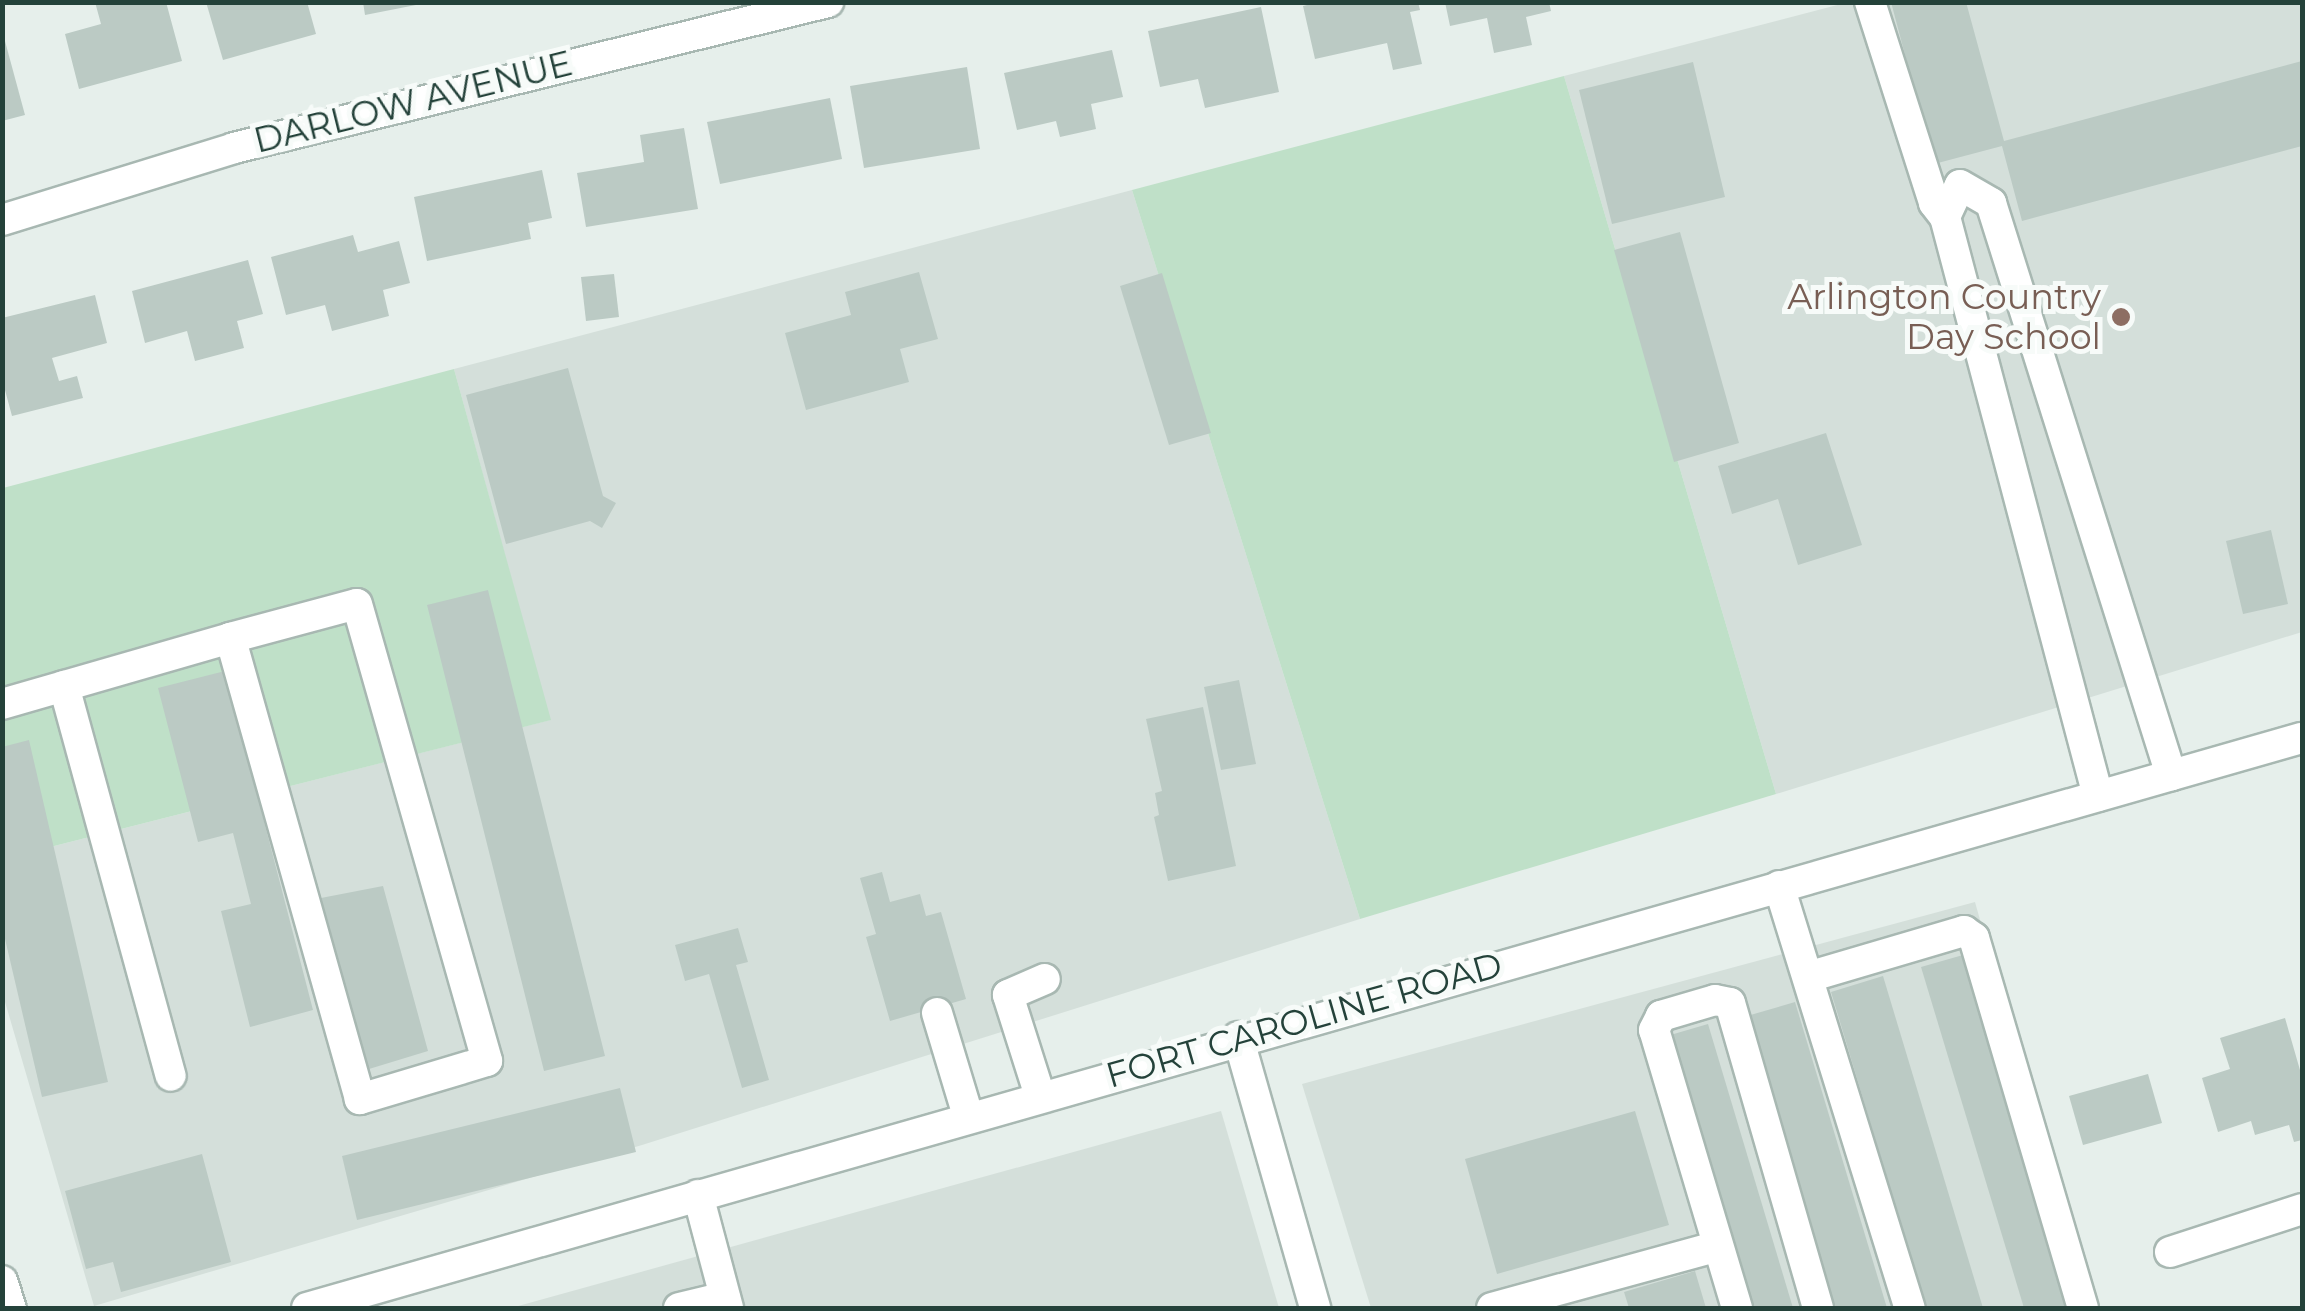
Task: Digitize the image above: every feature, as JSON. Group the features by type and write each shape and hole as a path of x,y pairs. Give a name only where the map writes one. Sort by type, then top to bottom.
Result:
{"street":[{"name":"DARLOW AVENUE","path":"2,220 272,138 828,2"},
{"path":"1870,2 1934,204 1945,217 2098,796"},
{"path":"1945,217 1960,185 1991,203 2171,775"},
{"path":"1967,300 2015,281"},
{"path":"2,704 230,638 357,604 487,1061 360,1098 230,638"},
{"path":"64,686 171,1076"},
{"name":"FORT CAROLINE ROAD","path":"307,1308 1238,1037 2302,738"},
{"path":"1779,886 1910,1308"},
{"path":"1808,977 1964,931 1974,938 2083,1308"},
{"path":"1040,1096 1008,995 1045,978"},
{"path":"1737,1308 1654,1030 1661,1016 1715,1000 1730,1003 1818,1308"},
{"path":"937,1013 968,1116"},
{"path":"1238,1037 1315,1308"},
{"path":"679,1308 726,1302 698,1194"},
{"path":"2170,1252 2302,1209"},
{"path":"1492,1308 1718,1246"},
{"path":"2,1281 10,1308"}],"shaded area":[{"path":"1845,3 2302,3 2302,632 1776,794 1564,76"},
{"path":"1132,190 1360,919 642,1145 94,1306 3,995 3,859 550,720 454,369"},
{"path":"1975,902 2089,1308 1371,1308 1302,1084"},
{"path":"1221,1111 1279,1308 511,1308"}],"green space":[{"path":"1564,76 1776,794 1360,919 1132,190"},
{"path":"454,369 551,720 3,859 3,488"}],"building":[{"path":"95,2 166,2 182,61 79,89 65,34 101,24"},
{"path":"206,2 307,2 316,34 223,60"},
{"path":"363,2 421,2 421,4 365,15"},
{"path":"1319,2 1418,2 1420,10 1410,12 1422,64 1393,70 1387,43 1315,59 1303,6"},
{"path":"1445,2 1549,2 1551,11 1526,17 1532,45 1494,53 1487,18 1450,26"},
{"path":"1891,2 1966,2 2004,141 2302,61 2302,146 2022,221 2002,146 1934,164"},
{"path":"1261,7 1279,92 1205,108 1198,79 1160,87 1148,31"},
{"path":"2,30 25,115 2,121"},
{"path":"1112,50 1123,97 1091,104 1096,129 1060,137 1056,121 1017,130 1004,73"},
{"path":"1693,62 1725,197 1612,224 1579,90"},
{"path":"967,67 980,149 864,168 850,86"},
{"path":"830,98 842,159 720,184 707,122"},
{"path":"684,128 698,209 586,227 577,173 644,162 640,135"},
{"path":"542,170 552,218 528,223 531,239 427,261 414,197"},
{"path":"1680,232 1739,443 1674,462 1614,250"},
{"path":"353,235 358,252 399,241 410,283 383,290 389,316 332,331 325,305 286,315 271,257"},
{"path":"248,260 263,314 237,321 244,348 195,361 187,331 145,343 132,291"},
{"path":"919,272 938,339 900,349 909,382 806,410 785,333 851,315 845,292"},
{"path":"1162,273 1211,433 1169,445 1120,286"},
{"path":"614,274 619,317 586,321 581,277"},
{"path":"95,295 107,343 52,358 59,381 77,376 83,398 12,416 2,379 2,318"},
{"path":"568,368 603,496 616,503 602,528 590,521 506,544 466,395"},
{"path":"1826,433 1862,545 1798,565 1778,499 1732,514 1718,466"},
{"path":"2271,530 2288,604 2243,614 2226,541"},
{"path":"488,590 605,1056 544,1071 427,605"},
{"path":"225,671 313,1010 250,1027 221,911 251,904 233,833 198,842 158,688"},
{"path":"1239,680 1256,764 1221,770 1204,687"},
{"path":"1203,707 1236,866 1168,881 1154,817 1159,815 1155,793 1162,791 1146,719"},
{"path":"29,740 108,1082 42,1097 2,926 2,747"},
{"path":"882,872 890,902 920,894 926,916 941,912 966,999 890,1021 866,937 876,934 860,878"},
{"path":"383,886 428,1051 369,1069 321,898"},
{"path":"738,928 748,962 736,965 769,1080 742,1088 709,974 685,981 675,945"},
{"path":"1963,955 2069,1308 2024,1308 1921,967"},
{"path":"1883,976 1983,1308 1926,1308 1831,992"},
{"path":"1795,1002 1887,1308 1835,1308 1747,1016"},
{"path":"2285,1018 2302,1077 2302,1140 2294,1142 2289,1125 2255,1135 2251,1121 2218,1132 2202,1078 2230,1069 2220,1038"},
{"path":"1708,1024 1793,1308 1748,1308 1667,1036"},
{"path":"2148,1074 2162,1123 2083,1145 2069,1096"},
{"path":"620,1088 636,1152 357,1220 342,1156"},
{"path":"1635,1111 1669,1225 1497,1274 1465,1159"},
{"path":"202,1154 231,1262 121,1292 113,1262 86,1269 65,1191"},
{"path":"1695,1271 1706,1308 1629,1308 1624,1292"}],"place":[{"name":"Arlington Country Day School","path":"2121,317"}]}
